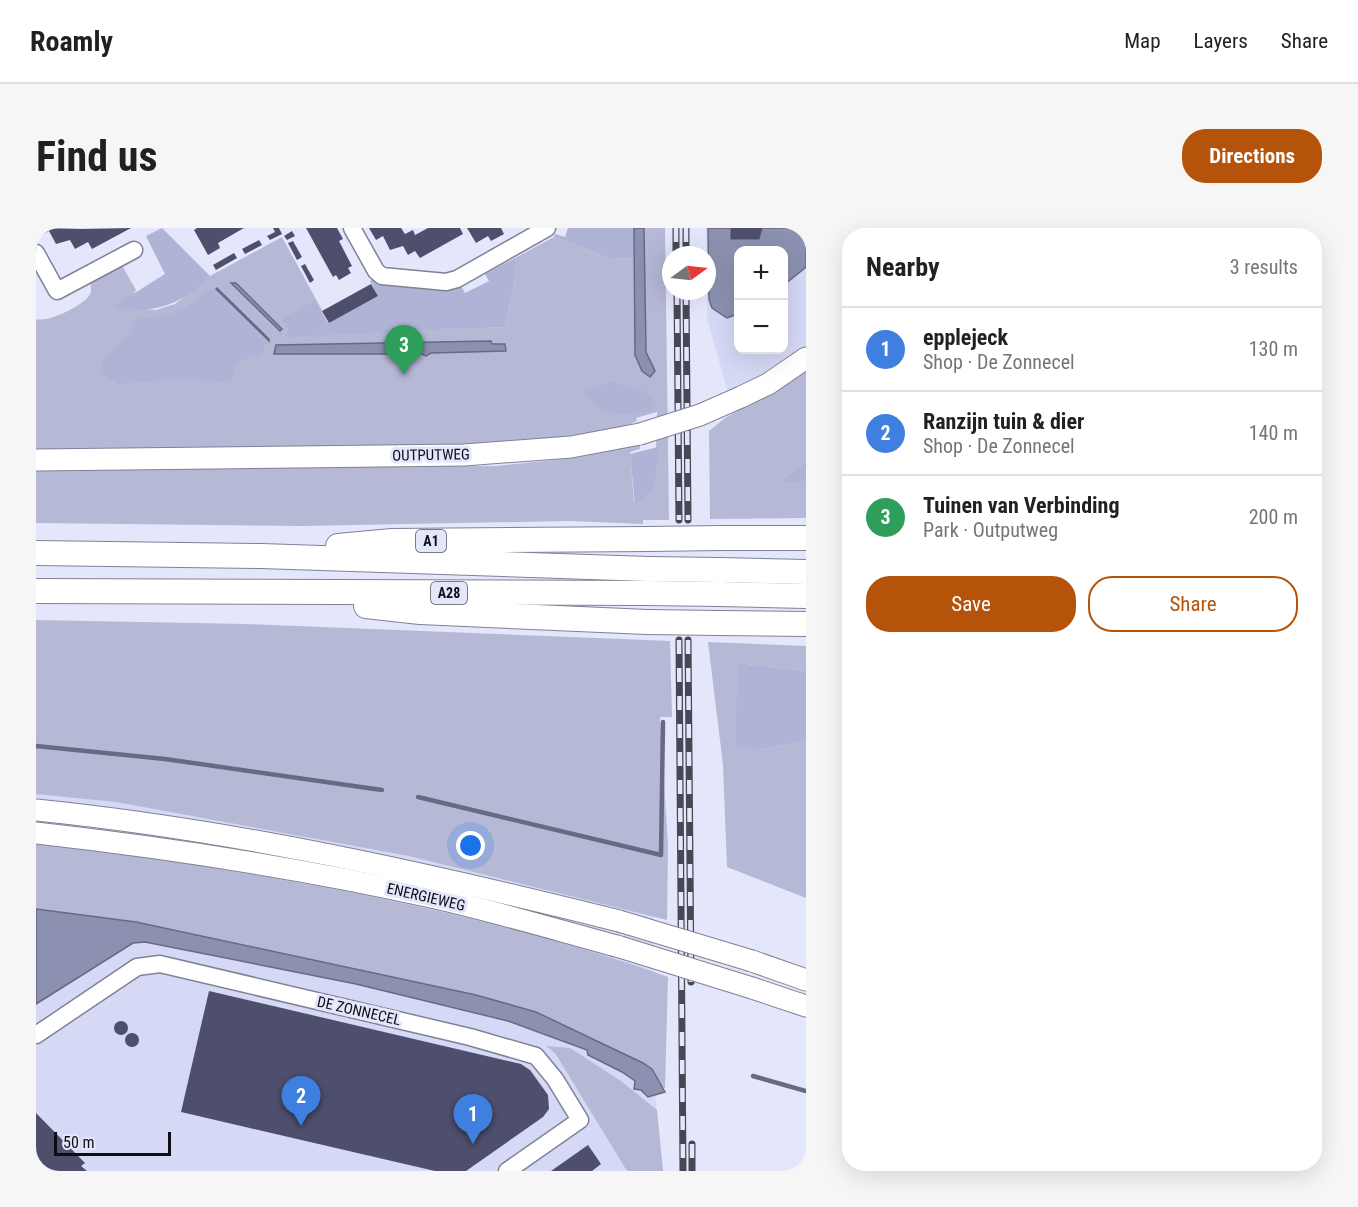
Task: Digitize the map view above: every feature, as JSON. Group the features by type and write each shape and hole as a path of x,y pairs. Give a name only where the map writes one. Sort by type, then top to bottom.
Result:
{"highway":[{"name":"A1","path":"216,556 392,541 806,538"},
{"name":"A28","path":"36,553 216,556 647,581 720,594 806,596"},
{"name":"A28","path":"36,591 250,593 647,581 720,570 806,572"},
{"name":"A28","path":"250,593 420,612 647,621 806,624"}],"main road":[{"name":"OUTPUTWEG","path":"36,460 464,455 572,447 640,434 700,415 768,384 806,358"},
{"name":"ENERGIEWEG","path":"36,810 201,830 354,859 619,921 752,961 806,980"},
{"name":"ENERGIEWEG","path":"36,833 197,853 432,897 620,947 806,1006"}],"street":[{"path":"352,228 376,271 382,276 389,279 446,282 457,279 547,228"},
{"path":"36,253 57,291 134,250"},
{"name":"DE ZONNECEL","path":"36,1035 137,967 160,964 470,1037 536,1056 555,1080 580,1120 507,1171"}],"shaded area":[{"path":"162,228 210,276 188,294 166,306 140,310 112,306 165,274 146,236"},
{"path":"568,228 634,228 634,258 611,259 554,237 555,234 565,237"},
{"path":"634,228 644,228 646,352 655,371 650,377 642,371 635,355"},
{"path":"644,228 665,228 665,246 662,246 662,300 666,300 669,520 643,520 643,524 570,521 303,526 36,523 36,469 496,466 574,458 640,445 640,449 630,452 634,502 655,487 657,412 636,418 637,421 613,432 509,444 36,452 36,319 41,320 64,313 85,300 90,294 90,282 120,262 136,290 132,297 113,306 156,310 175,304 210,276 282,237 329,323 315,302 280,319 288,329 283,336 505,327 515,280 515,258 554,237 611,259 634,258 635,355 648,377 655,371 646,352"},
{"path":"706,228 806,228 806,491 755,488 707,318 707,300 716,300 716,246 706,246"},
{"path":"708,228 731,228 731,239 759,239 762,228 806,228 806,267 788,282 788,246 734,246 734,315 727,318 712,308 709,300 716,300 716,246 708,246"},
{"path":"515,258 515,280 505,327 283,337 288,329 280,319 315,301 328,323 378,296 370,281 375,278 460,284 465,293 489,281 485,274"},
{"path":"231,283 236,283 282,329 280,331"},
{"path":"215,289 267,342 261,357 250,356 237,363 230,382 178,379 118,384 104,375 101,365 129,332 134,319 174,313 191,304 207,290"},
{"path":"216,289 269,339 269,341"},
{"path":"491,341 492,344 505,344 506,351 431,353 426,356 422,354 274,354 276,345"},
{"path":"806,367 806,462 779,481 806,481 806,518 710,519 709,431 725,418 756,401"},
{"path":"614,381 620,385 642,390 657,409 617,414 599,407 584,391"},
{"path":"658,447 655,487 635,505 630,454"},
{"path":"806,462 806,481 778,482"},
{"path":"36,620 246,624 670,641 672,717 660,717 668,845 667,920 409,856 116,802 36,794"},
{"path":"708,642 806,646 806,671 738,663 760,749 806,741 806,898 727,867 723,765"},
{"path":"738,663 806,671 806,741 760,749 735,747"},
{"path":"36,664 650,676 657,1171 36,1171"},
{"path":"36,843 192,864 350,892 564,943 668,977 665,1088 660,1086 655,1074 643,1063 536,1012 476,995 136,922 36,909"},
{"path":"36,909 136,922 476,995 536,1012 643,1063 652,1069 665,1092 648,1097 641,1090 634,1089 635,1081 588,1055 587,1050 508,1021 356,984 145,942 133,943 36,1004"},
{"path":"546,1046 570,1048 621,1081 657,1110 663,1171 627,1171 555,1053"}],"building":[{"path":"38,228 131,228 92,249 88,242 75,249 70,240 56,244 49,231 42,235"},
{"path":"197,228 244,228 218,243 220,248 208,255 194,230"},
{"path":"273,228 279,228 282,234 270,240 267,236 275,232"},
{"path":"306,228 337,228 343,239 339,241 352,266 348,268 351,273 339,280 336,275 333,277"},
{"path":"369,228 401,228 405,234 413,230 415,235 428,228 460,228 463,234 420,258 415,251 408,255 403,246 390,250 383,236 376,240"},
{"path":"467,228 501,228 504,234 491,241 488,236 476,243"},
{"path":"731,228 762,228 759,239 731,239"},
{"path":"292,231 295,236 287,240 284,236"},
{"path":"259,240 262,245 245,254 242,249"},
{"path":"293,241 302,257 297,260 288,243"},
{"path":"234,253 237,258 216,270 213,265"},
{"path":"305,264 314,280 310,283 301,266"},
{"path":"371,284 378,296 329,323 322,311"},
{"path":"209,991 521,1064 530,1070 548,1095 549,1109 543,1117 466,1171 435,1171 181,1112"},
{"path":"121,1021 126,1023 128,1028 126,1033 121,1035 116,1033 114,1028 116,1023"},
{"path":"132,1033 137,1035 139,1040 137,1045 132,1047 127,1045 125,1040 127,1035"},
{"path":"36,1113 85,1163 81,1166 87,1171 36,1171"},
{"path":"588,1145 601,1164 592,1171 551,1171"}],"waterway":[{"path":"418,797 661,855 663,722"},
{"path":"36,746 165,759 382,790"},
{"path":"753,1076 806,1091"}],"railway":[{"path":"676,228 676,246"},
{"path":"686,228 686,246"},
{"path":"677,300 679,520"},
{"path":"686,300 688,520"},
{"path":"679,640 683,1171"},
{"path":"688,640 691,982"},
{"path":"692,1144 692,1171"}],"place":[{"name":"Tuinen van Verbinding","path":"404,375"},
{"name":"Ranzijn tuin & dier","path":"301,1126"},
{"name":"epplejeck","path":"473,1144"}]}
